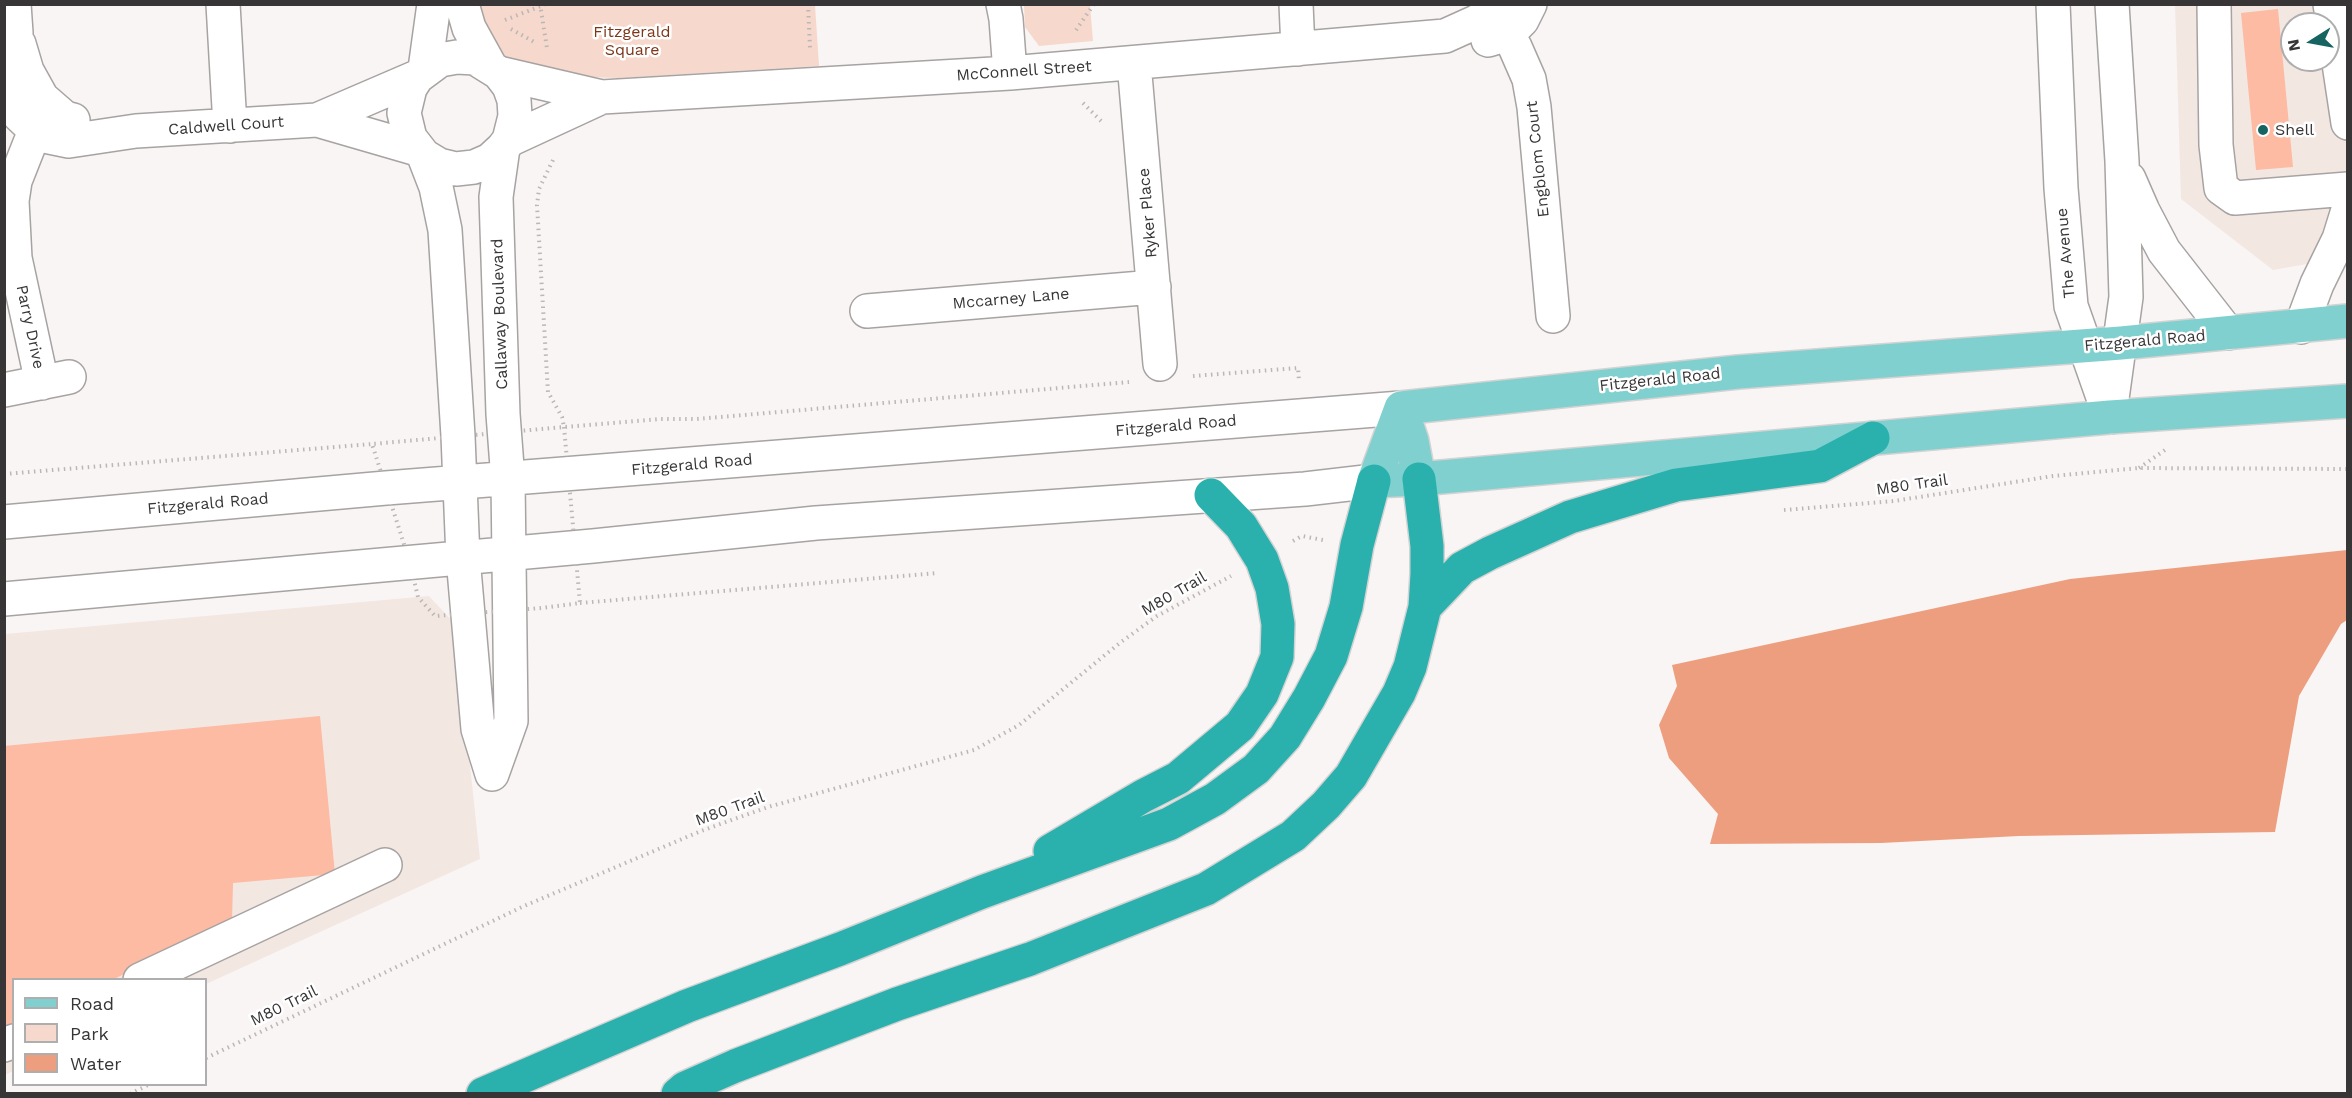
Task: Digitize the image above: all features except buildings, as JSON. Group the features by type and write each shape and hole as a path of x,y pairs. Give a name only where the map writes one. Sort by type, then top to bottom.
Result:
{"highway":[{"path":"1425,607 1462,568 1570,517 1676,485 1820,465 1873,438"},
{"path":"678,1094 685,1088 735,1066 897,1004 1030,959 1206,889 1293,836 1352,776 1399,693 1410,667 1425,607 1427,546 1419,479"},
{"path":"483,1094 687,1006 840,949 982,892 1169,824 1215,799 1256,769 1285,737 1331,656 1346,607 1357,545 1374,481"},
{"path":"982,892 1143,796 1178,778 1240,726 1262,694 1277,657 1278,624 1272,588 1262,560 1241,526 1211,495"}],"main road":[{"name":"Fitzgerald Road","path":"1401,408 1738,372 2121,343 2348,321"},
{"path":"1401,408 1374,481 1419,479 2110,417 2348,401"},
{"path":"1401,408 1412,441 1419,479"}],"street":[{"path":"223,4 230,126"},
{"path":"421,73 434,4"},
{"path":"1003,4 1010,73"},
{"path":"1296,4 1298,49"},
{"path":"1500,17 1522,21 1530,4"},
{"name":"The Avenue","path":"2054,4 2057,128 2071,306 2110,417"},
{"path":"2110,417 2126,297 2122,161 2112,4"},
{"path":"2214,4 2216,145 2221,188 2235,198 2348,189"},
{"path":"2330,4 2347,122"},
{"name":"McConnell Street","path":"495,70 602,97 1010,73 1445,36 1476,22 1500,17"},
{"name":"Engblom Court","path":"1500,17 1529,79 1534,107 1552,316"},
{"path":"15,19 27,71 45,121"},
{"path":"475,19 495,70"},
{"path":"421,152 439,165 456,168 474,167 490,160 506,144 515,116 514,100 509,86 495,70 475,58 457,57 440,60 421,73 410,88 404,113 410,138 421,152 436,187 445,230 458,425 463,558"},
{"name":"Ryker Place","path":"1134,63 1161,374"},
{"name":"Caldwell Court","path":"45,121 64,118 136,131 317,120 421,73"},
{"name":"McConnell Street","path":"506,144 602,97"},
{"name":"Caldwell Court","path":"317,120 421,152"},
{"name":"Parry Drive","path":"4,390 56,380 15,258 12,226 15,181 30,143 45,121"},
{"name":"Callaway Boulevard","path":"463,558 478,729 492,774 511,721 508,480 503,414 496,196 506,144"},
{"path":"2122,161 2143,211 2164,251 2228,333"},
{"path":"2301,327 2317,284 2339,239 2348,210"},
{"name":"Mccarney Lane","path":"867,311 1154,287"},
{"name":"Fitzgerald Road","path":"4,522 459,483 1401,408"},
{"path":"4,598 509,554 816,523 1374,481"},
{"path":"144,978 385,865"}],"path":[{"path":"475,19 520,15 546,4"},
{"path":"808,4 812,85"},
{"path":"475,19 509,28 537,43 548,53"},
{"path":"551,120 555,156 539,189 537,205 548,392 562,417 564,427 661,419 697,419 1161,374 1298,368"},
{"path":"4,474 372,444"},
{"name":"M80 Trail","path":"1775,511 1894,501 2053,476 2139,468 2348,469"},
{"path":"1302,536 1318,540"},
{"path":"580,603 939,573"},
{"name":"M80 Trail","path":"207,1058 503,915 701,831 768,807 974,750 1019,725 1121,642 1157,616 1237,573"},
{"path":"130,1094 146,1086"}],"shaded area":[{"name":"Shell","path":"2175,5 2347,5 2347,257 2273,270 2181,199"},
{"path":"429,596 455,624 480,859 207,984 207,978 12,978 12,1072 5,1075 5,634"}],"green space":[{"name":"Fitzgerald Square","path":"473,5 815,5 819,66 619,78 586,77 513,62 500,55"},
{"path":"1024,5 1090,5 1093,41 1039,46 1025,27"}],"water":[{"path":"2347,550 2347,620 2341,624 2299,696 2275,832 2019,836 1881,843 1710,844 1718,814 1669,758 1659,725 1677,686 1672,665 2070,579"}],"place":[{"name":"Shell","path":"2263,130"}]}
